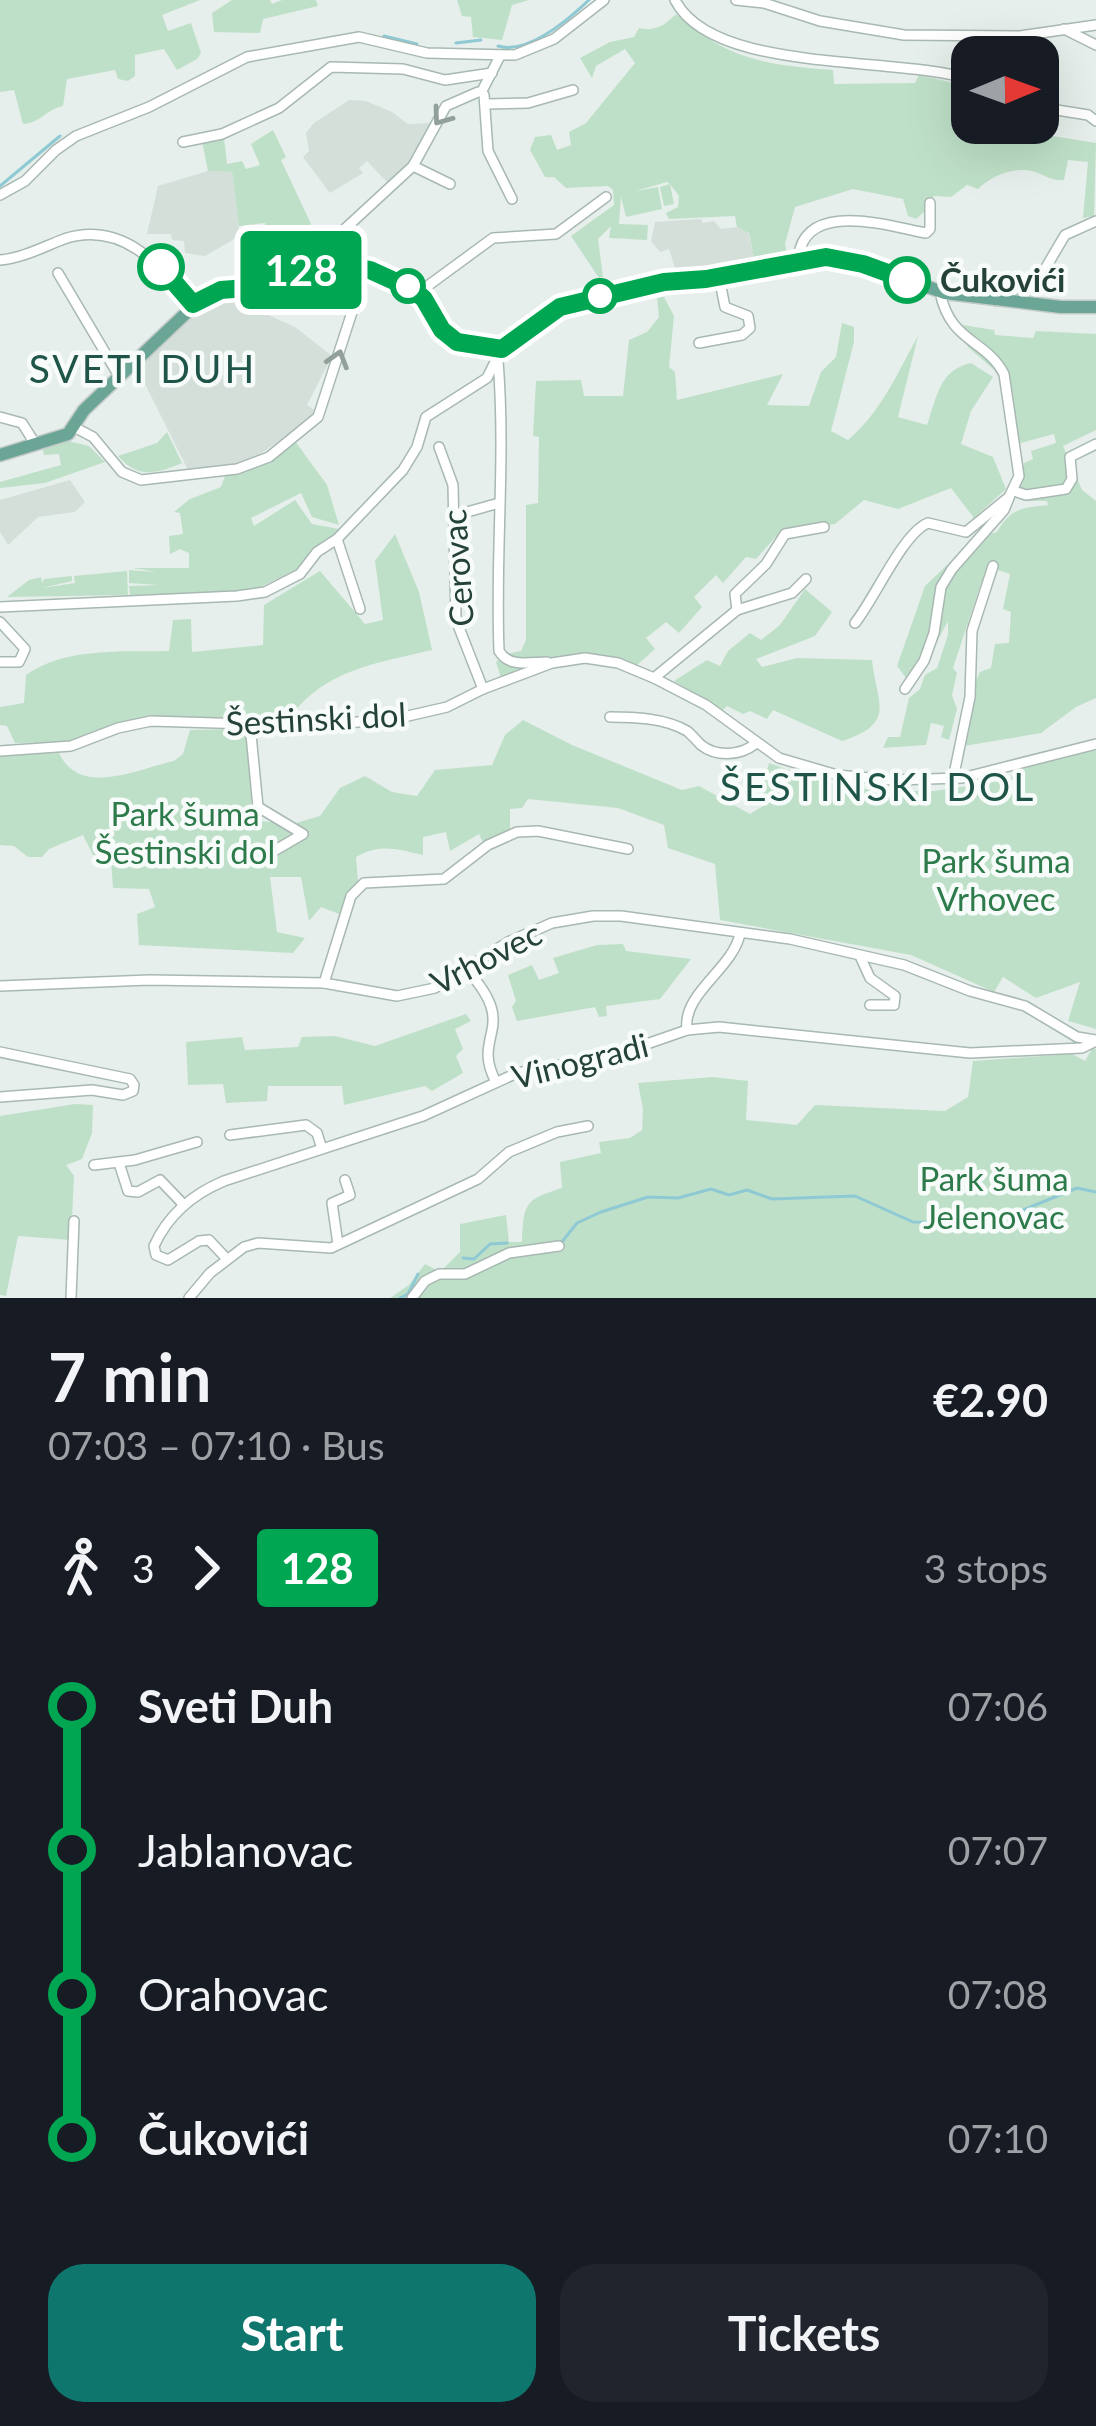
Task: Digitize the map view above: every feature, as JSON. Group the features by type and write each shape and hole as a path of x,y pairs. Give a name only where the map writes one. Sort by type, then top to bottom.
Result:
{"main road":[{"path":"0,455 74,427 84,410 193,304 221,290 273,286 316,263 366,269 418,293 451,338 497,354 548,313 568,304 798,260 847,260 940,292 1096,307"}],"street":[{"path":"0,195 25,181 76,136 149,107 247,57 359,37 427,53 522,53 546,44 604,0"},
{"path":"675,0 688,20 774,55 951,75"},
{"path":"736,0 904,35 1020,36 1096,25"},
{"path":"1062,28 1096,45"},
{"path":"500,56 483,95 488,152 512,199"},
{"path":"183,142 223,134 273,111 331,67 403,69 451,80 491,73"},
{"path":"316,263 323,249 413,166 446,106 483,95 528,103 573,89"},
{"path":"1059,110 1096,121"},
{"path":"413,166 450,184"},
{"path":"418,293 485,242 500,236 556,234 605,197"},
{"path":"798,260 808,233 841,221 926,233 930,203"},
{"path":"998,301 1045,269 1065,235 1096,221"},
{"path":"0,260 78,236 114,238 153,259 193,304"},
{"path":"74,427 84,430 122,472 141,479 237,469 269,457 318,417 366,269"},
{"path":"58,273 119,376"},
{"path":"699,343 742,335 750,328 748,316 725,307 719,277"},
{"path":"905,688 924,661 934,633 941,587 1004,510 1019,464 1009,428 1004,374 999,364 957,330 940,292"},
{"path":"497,354 502,444 499,651 515,663 552,663"},
{"path":"0,607 266,592 300,574 403,470 417,447 426,417 487,378 497,354"},
{"path":"0,417 22,423 36,445"},
{"path":"856,623 912,532 928,523 966,532 1012,494 1066,489 1072,478 1070,458 1096,444"},
{"name":"Cerovac","path":"439,446 453,485 456,620 482,689"},
{"path":"453,516 499,503"},
{"path":"737,610 735,594 766,564 779,539 824,526"},
{"path":"337,538 360,609"},
{"path":"953,779 970,697 972,631 993,566"},
{"path":"654,678 737,610 792,593 806,579"},
{"path":"0,622 26,649 19,662 0,662"},
{"name":"Šestinski dol","path":"0,751 71,746 151,721 337,725 395,719 447,707 482,689 577,658 609,661 654,678 706,706 755,744 794,764 837,775 953,779 1095,741"},
{"path":"610,717 642,717 686,730 704,748 723,753 742,752 755,744"},
{"path":"250,724 259,807 304,834 267,855"},
{"path":"324,983 351,896 364,883 444,879 488,845 517,832 538,831 628,849"},
{"name":"Vrhovec","path":"0,986 148,980 324,983 398,996 435,988 521,935 552,923 593,916 637,918 790,939 904,964 970,991 1025,1006 1078,1037 1096,1041"},
{"path":"687,1030 690,1007 733,956 740,934"},
{"path":"860,956 870,978 895,996 894,1005 870,1006"},
{"path":"466,970 493,1004 495,1020 486,1061 496,1082"},
{"name":"Vinogradi","path":"184,1205 224,1180 423,1116 496,1082 549,1066 613,1056 687,1030 719,1027 970,1053 1073,1049 1096,1041"},
{"path":"1073,1049 1078,1037"},
{"path":"0,1052 130,1079 134,1085 133,1091 123,1095 92,1090 0,1097"},
{"path":"230,1135 306,1125 317,1133 322,1149"},
{"path":"189,1298 226,1258 258,1243 324,1248 338,1244 478,1179 508,1152 557,1132 588,1126"},
{"path":"94,1166 197,1142"},
{"path":"119,1163 128,1191 138,1192 160,1180 184,1205 155,1241 156,1256 168,1261 204,1239 226,1258"},
{"path":"338,1244 331,1210 332,1203 350,1195 345,1180"},
{"path":"71,1298 74,1221"},
{"path":"412,1298 425,1281 439,1274 465,1274 509,1252 560,1246"}],"shaded area":[{"path":"349,100 366,101 408,124 431,123 411,161 387,182 367,161 359,168 363,173 330,193 303,157 309,151 306,133"},
{"path":"208,171 232,172 239,226 236,238 205,256 185,253 184,241 172,240 171,234 147,234 158,186"},
{"path":"701,219 703,223 714,221 721,229 737,227 748,232 756,264 714,274 712,268 675,268 669,249 660,252 651,241 655,222"},
{"path":"230,294 261,294 266,314 295,327 332,356 307,405 316,411 310,419 250,461 189,472 136,366 201,305"},
{"path":"70,480 85,502 75,512 38,517 8,545 0,532 0,500"}],"green space":[{"path":"0,0 200,0 162,15 168,31 191,23 201,53 177,70 164,49 135,55 135,76 128,81 118,79 115,70 67,79 63,106 23,124 14,90 0,92"},
{"path":"232,0 270,0 272,4 316,0 318,6 263,19 260,33 214,32 212,13"},
{"path":"457,0 529,0 512,5 502,40 473,37 471,17 462,16"},
{"path":"676,14 731,51 788,66 833,70 834,84 915,83 919,75 951,82 951,144 1059,144 1059,137 1096,143 1094,216 1083,218 1088,162 1068,160 1064,180 1020,170 997,176 978,189 967,185 951,197 926,201 925,211 916,219 908,216 903,199 853,189 795,207 785,244 787,256 755,263 749,233 737,227 735,216 669,219 666,213 678,207 679,196 667,182 635,191 658,187 662,209 626,217 621,197 619,224 648,225 647,240 609,238 611,226 598,239 603,277 599,278 571,236 614,205 613,190 608,186 566,188 554,177 545,177 530,150 535,137 551,135 557,150 571,145 569,132 586,123 635,63 625,49 596,66 592,78 580,58 610,42 634,37 639,28 659,27"},
{"path":"273,130 286,157 281,160 311,224 269,244 265,223 239,226 232,172 208,171 202,141 224,137 227,164 242,161 246,169 260,165 251,144"},
{"path":"670,184 674,204 664,206 660,187"},
{"path":"664,297 674,316 669,367 675,372 677,400 783,374 767,405 809,406 821,372 836,357 842,323 854,327 831,431 848,440 879,405 918,336 898,417 927,425 946,378 971,363 993,377 971,411 961,444 993,457 1006,489 974,518 951,488 898,509 864,500 835,524 780,532 756,559 746,557 723,583 716,575 694,597 702,607 679,633 666,622 646,638 655,649 635,667 567,657 501,678 496,662 505,654 521,651 526,640 526,505 538,503 539,437 533,436 536,381 581,380 584,396 623,396 629,340 647,332 659,317 657,298"},
{"path":"963,325 994,330 995,335 1033,338 1036,331 1096,334 1096,430 1063,446 1082,490 1096,501 1096,698 1041,733 964,746 974,685 980,672 991,668 995,644 1009,643 1011,612 1003,609 1010,574 991,568 981,583 953,668 957,673 952,695 957,709 949,740 941,737 944,726 931,723 926,745 883,748 888,737 900,737 909,698 920,689 925,675 937,668 948,635 948,621 919,675 909,682 897,666 925,586 987,527 989,534 997,532 1018,511 1048,505 1047,501 1025,501 1019,482 1024,463 1033,459 1031,451 1056,443 1054,434 1017,444 1007,381 969,348 957,332"},
{"path":"167,432 182,463 148,472 118,456 157,443"},
{"path":"64,440 89,446 105,462 45,483 0,488 0,482 61,465 59,454 44,455 43,449"},
{"path":"295,441 327,485 339,525 312,517 301,493 251,518 254,526 295,500 312,524 339,529 298,569 252,591 130,595 129,586 159,585 129,583 129,570 156,572 133,568 189,568 189,553 180,549 170,554 169,536 183,534 180,513 174,512 190,499 221,487 225,476 262,465"},
{"name":"Park šuma Šestinski dol","path":"395,534 419,592 432,650 336,678 290,717 159,718 74,742 15,743 7,726 0,725 0,707 24,703 26,675 76,655 169,651 173,620 191,619 192,652 263,645 264,605 320,571 365,624 383,620 375,561"},
{"path":"127,571 128,595 7,597 41,577 42,583 72,576 72,581 42,588 75,583 74,576"},
{"path":"805,589 832,612 815,636 756,659 762,667 797,658 872,660 880,710 871,727 842,741 773,710 767,719 727,706 723,710 674,681 707,660 720,666 728,651 750,633 761,640 780,625"},
{"name":"Park šuma Vrhovec","path":"523,720 682,790 699,786 750,814 765,805 763,783 769,763 820,781 877,791 934,791 1008,780 1024,765 1096,750 1096,1029 1068,1021 1080,982 1036,998 1003,977 994,992 911,955 720,920 715,864 668,848 664,825 618,808 528,799 522,808 510,809 510,830 484,845 479,834 450,851 446,832 423,837 423,855 389,848 365,853 356,857 358,882 348,894 342,915 321,907 309,921 301,877 270,877 277,932 305,938 293,953 139,945 137,914 155,907 149,889 113,888 111,860 93,855 83,835 49,849 42,857 28,857 14,846 0,845 0,756 59,753 68,767 81,774 110,777 174,761 183,754 190,730 246,729 253,821 296,823 320,816 340,788 365,776 392,792 417,796 435,770 492,765 505,735"},
{"path":"623,944 626,951 691,959 660,999 606,1006 607,1016 599,1017 595,1007 517,1021 508,975 532,965 539,980 559,973 553,958 597,945"},
{"path":"466,1014 471,1021 455,1029 463,1049 456,1056 463,1073 432,1091 425,1086 344,1105 342,1086 268,1086 267,1101 226,1103 223,1084 188,1085 186,1042 242,1037 245,1050 298,1047 302,1037 335,1036 375,1046"},
{"name":"Park šuma Jelenovac","path":"1096,1049 1096,1298 390,1298 409,1285 425,1264 440,1272 460,1252 460,1224 506,1215 509,1242 522,1242 528,1205 562,1188 560,1162 601,1153 599,1142 630,1138 642,1130 638,1083 713,1077 748,1081 746,1120 797,1125 815,1105 945,1111 968,1097 973,1061 1072,1054 1085,1061"},
{"path":"93,1105 92,1133 82,1159 66,1165 74,1176 71,1240 18,1236 6,1296 0,1295 0,1116"}],"waterway":[{"path":"498,46 534,41 589,0"},
{"path":"384,36 417,44"},
{"path":"456,43 481,40"},
{"path":"0,186 60,136"},
{"path":"561,1243 577,1223 601,1212 648,1197 678,1198 711,1189 729,1195 747,1190 772,1199 855,1196 913,1222 991,1223 1077,1188 1096,1192"},
{"path":"463,1258 474,1259 490,1244 507,1243"},
{"path":"400,1298 408,1294 418,1274"}],"bus line":[{"name":"128","path":"161,267 193,304 221,290 273,286 321,261 370,270 421,296 453,340 493,350 502,349 560,307 664,282 826,257 907,280"}],"place":[{"name":"Čukovići","path":"907,280"}],"district":[{"name":"SVETI DUH","path":"143,369"},
{"name":"ŠESTINSKI DOL","path":"878,787"}]}
